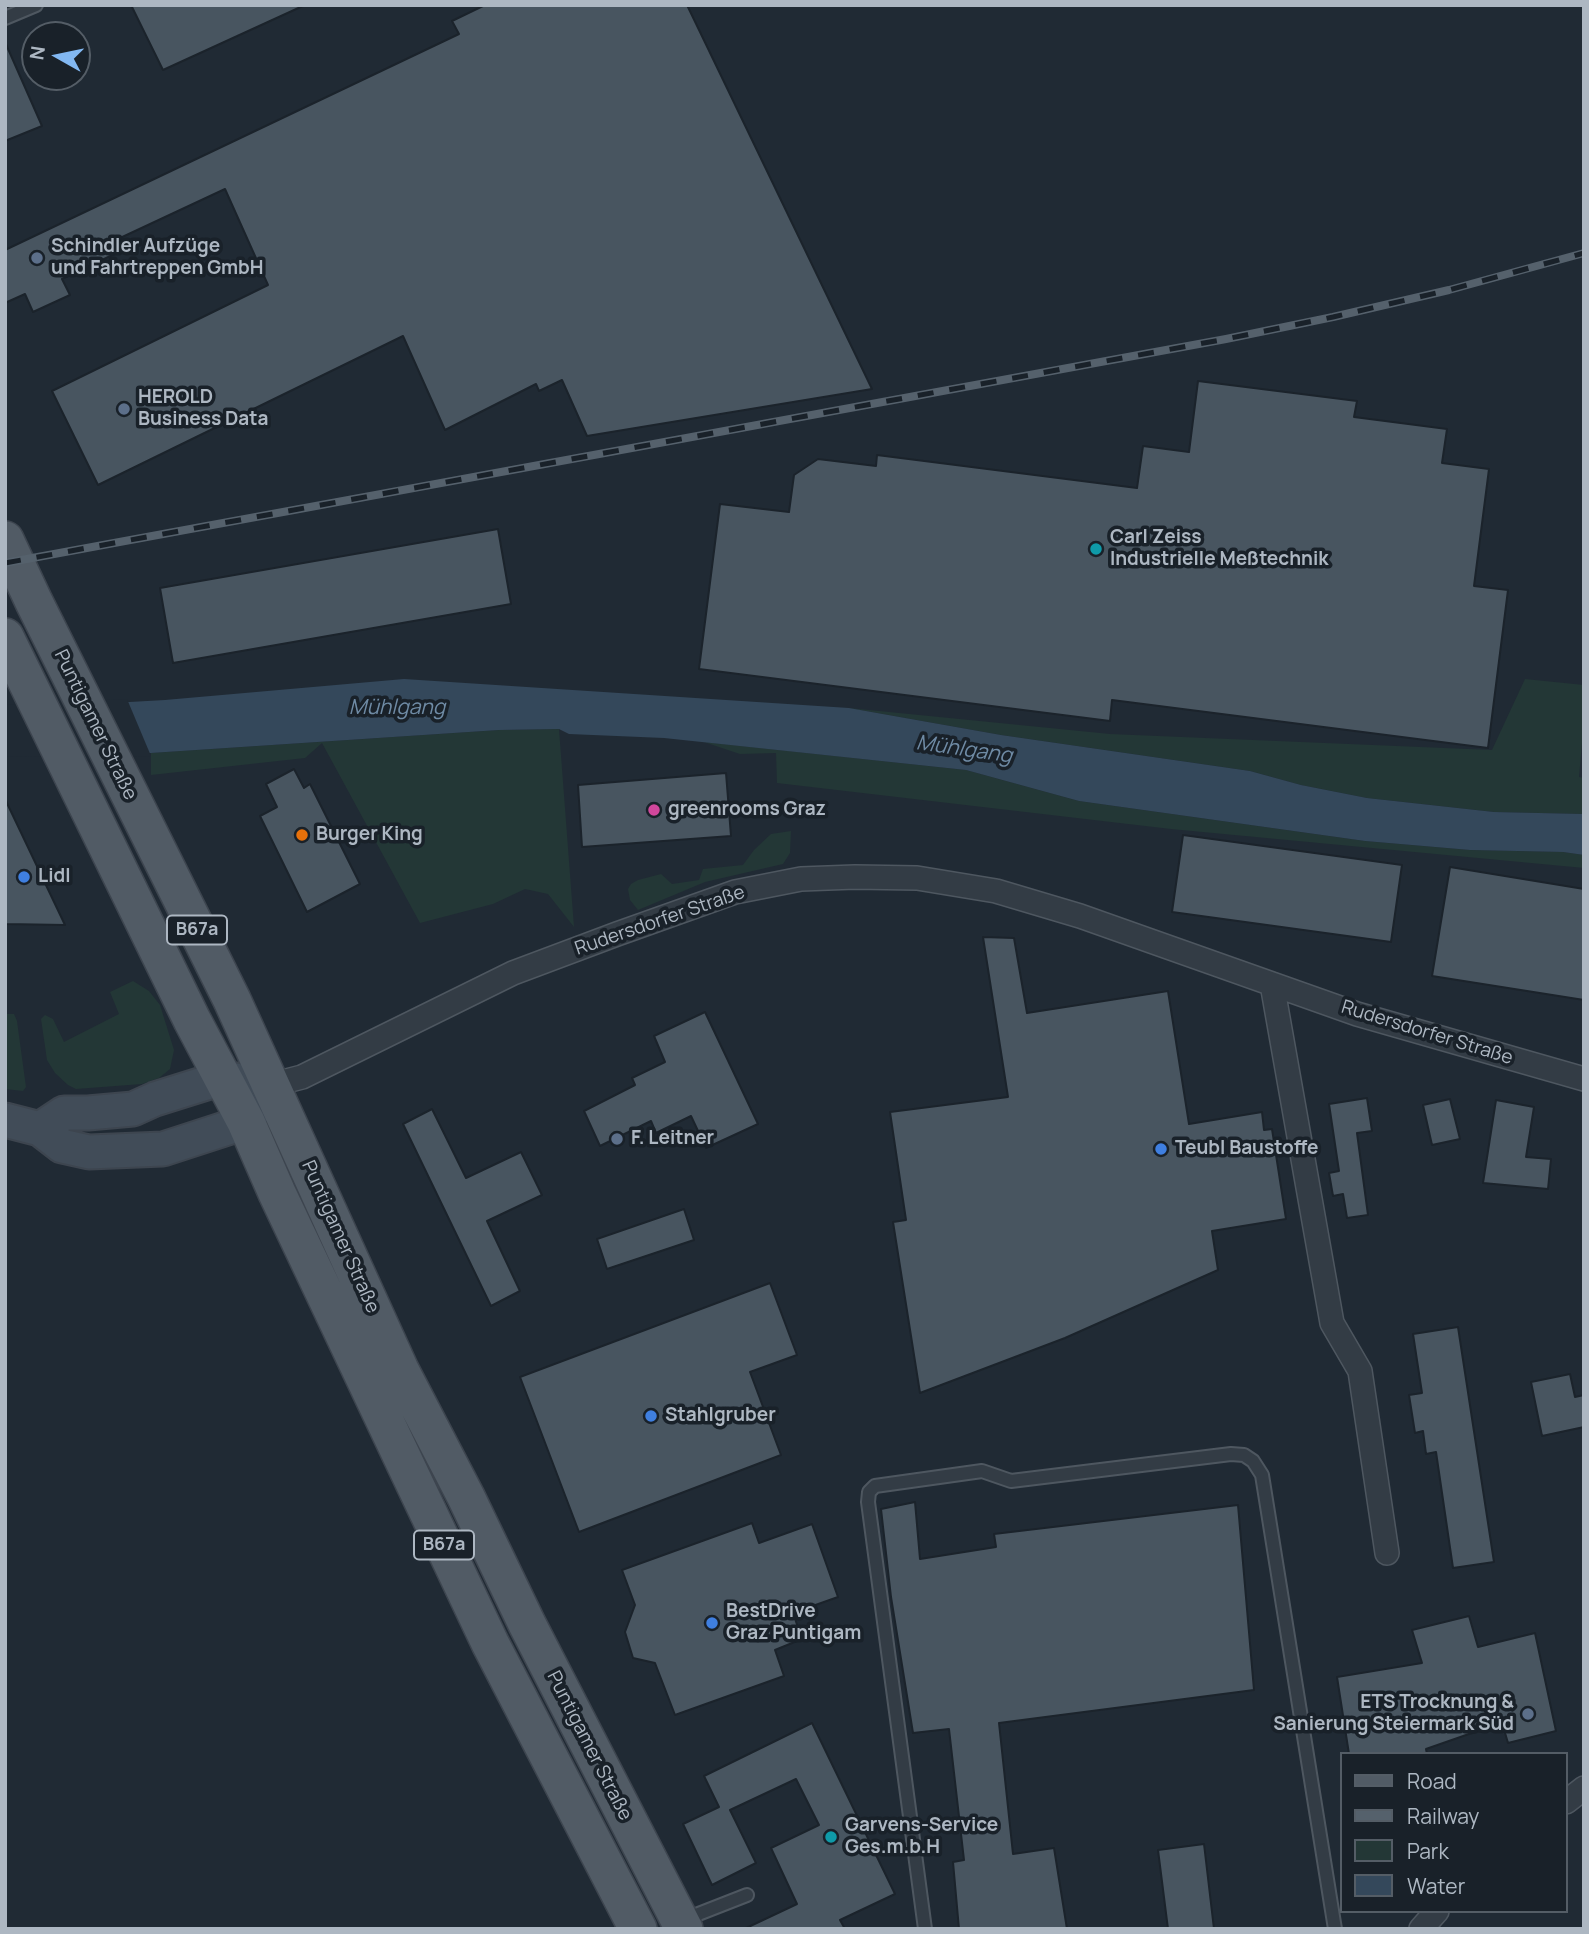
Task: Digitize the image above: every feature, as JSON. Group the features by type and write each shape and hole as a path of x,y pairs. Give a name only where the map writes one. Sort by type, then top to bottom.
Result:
{"main road":[{"name":"Puntigamer Straße","path":"5,540 232,1000 400,1370 682,1925"},
{"name":"Puntigamer Straße","path":"5,637 246,1122 490,1643 638,1929"},
{"path":"5,1120 40,1129 62,1146 89,1152 163,1149 246,1122 271,1085 222,1078 155,1099 133,1109 88,1114 64,1113 40,1129"}],"street":[{"name":"Rudersdorfer Straße","path":"271,1085 302,1077 513,973 736,892 801,879 917,878 996,891 1080,916 1357,1014 1584,1079"},
{"path":"1272,984 1332,1323 1360,1371 1387,1553"},
{"path":"1568,1800 1584,1788"},
{"path":"1421,1929 1435,1913"}],"lane":[{"path":"5,18 36,5"},
{"path":"925,1929 868,1502 869,1492 876,1486 982,1471 1011,1481 1231,1454 1244,1455 1253,1461 1262,1475 1335,1929"},
{"path":"682,1925 747,1895"}],"green space":[{"path":"1525,679 1584,685 1579,777 1584,778 1584,814 1494,812 1367,798 1301,785 1250,771 1001,735 849,708 1110,734 1492,750"},
{"path":"559,729 574,927 548,894 525,889 493,904 420,923 322,743 305,758 151,775 151,753 499,730"},
{"path":"704,742 966,770 1079,801 1365,841 1470,850 1584,855 1584,868 1171,829 777,783 776,753 740,754"},
{"path":"791,831 790,853 783,864 705,882 638,910 630,900 628,889 638,880 661,874 672,884 699,880 703,869 743,865 771,834"},
{"path":"133,981 149,991 160,1005 174,1050 170,1069 159,1078 142,1084 76,1089 68,1085 55,1073 47,1060 41,1019 45,1015 53,1019 64,1042 119,1014 110,992"},
{"path":"5,1014 14,1014 17,1021 26,1087 23,1091 5,1089"}],"water":[{"name":"Mühlgang","path":"404,679 849,708 1001,735 1250,771 1301,785 1367,798 1494,812 1584,814 1584,855 1470,850 1365,841 1079,801 966,770 664,738 569,734 559,729 499,730 151,753 5,753 5,709 165,700"}],"pier":[{"path":"127,699 151,756 5,757 5,705"}],"building":[{"path":"131,5 305,5 163,70"},
{"path":"485,5 687,5 872,389 587,436 562,380 539,391 536,384 445,430 403,336 98,485 52,391 268,285 225,189 118,239 123,250 62,279 70,295 33,312 25,294 5,303 5,250 459,34 452,21"},
{"path":"5,42 21,78 21,91 27,91 42,126 5,141"},
{"name":"Carl Zeiss Industrielle Meßtechnik","path":"1198,381 1357,401 1354,417 1447,429 1442,463 1489,469 1474,586 1508,590 1488,748 1112,700 1110,721 699,669 720,504 789,512 794,475 818,459 876,466 877,455 1137,488 1143,446 1189,452"},
{"path":"498,529 511,604 173,663 160,588"},
{"name":"Burger King","path":"294,769 304,788 310,784 360,884 307,912 260,816 277,807 266,784"},
{"name":"greenrooms Graz","path":"726,773 731,836 582,847 578,785"},
{"name":"Lidl","path":"5,799 65,925 5,924"},
{"path":"1183,835 1402,865 1391,942 1172,912"},
{"path":"1450,867 1584,889 1584,1000 1432,976"},
{"path":"983,937 1014,938 1027,1013 1168,991 1189,1124 1262,1112 1264,1130 1272,1129 1286,1219 1212,1231 1218,1270 1065,1338 920,1393 893,1222 906,1220 890,1112 1008,1097"},
{"path":"705,1012 758,1124 706,1148 691,1116 656,1133 651,1121 600,1146 584,1111 635,1085 632,1078 665,1062 654,1036"},
{"path":"1367,1098 1372,1131 1357,1133 1368,1215 1347,1218 1343,1194 1333,1196 1329,1173 1339,1171 1329,1104"},
{"path":"1450,1099 1460,1139 1432,1145 1423,1105"},
{"path":"1496,1100 1534,1107 1526,1157 1551,1159 1548,1189 1483,1183"},
{"path":"432,1109 466,1178 521,1152 542,1195 487,1221 520,1291 491,1306 403,1124"},
{"path":"684,1209 694,1240 607,1269 597,1239"},
{"name":"Stahlgruber","path":"770,1283 797,1355 750,1372 781,1455 579,1532 520,1377"},
{"path":"1458,1327 1494,1562 1453,1568 1436,1452 1426,1454 1423,1431 1415,1433 1409,1395 1422,1393 1413,1334"},
{"path":"1570,1374 1575,1397 1584,1395 1584,1427 1542,1436 1531,1382"},
{"path":"915,1502 920,1559 996,1547 994,1534 1238,1505 1254,1690 999,1723 1013,1854 1054,1848 1067,1929 959,1929 953,1862 964,1860 949,1729 913,1733 891,1597 881,1509"},
{"name":"BestDrive Graz Puntigam","path":"752,1523 759,1543 812,1524 838,1597 793,1613 802,1639 775,1650 784,1676 675,1715 655,1663 633,1658 625,1632 635,1605 622,1570"},
{"path":"1469,1616 1478,1647 1535,1633 1556,1731 1508,1743 1503,1726 1469,1734 1426,1749 1427,1752 1349,1752 1337,1677 1422,1663 1412,1630"},
{"name":"Garvens-Service Ges.m.b.H","path":"812,1723 895,1894 840,1920 845,1929 744,1929 797,1904 771,1848 819,1825 796,1779 730,1810 756,1863 712,1885 683,1824 719,1807 704,1776"},
{"path":"1204,1844 1214,1929 1168,1929 1158,1850"}],"railway":[{"path":"5,563 1226,339 1449,290 1584,253"}],"place":[{"name":"Schindler Aufzüge und Fahrtreppen GmbH","path":"37,258"},
{"name":"HEROLD Business Data","path":"124,409"},
{"name":"Carl Zeiss Industrielle Meßtechnik","path":"1096,549"},
{"name":"greenrooms Graz","path":"654,810"},
{"name":"Burger King","path":"302,835"},
{"name":"Lidl","path":"24,877"},
{"name":"F. Leitner","path":"617,1139"},
{"name":"Teubl Baustoffe","path":"1161,1149"},
{"name":"Stahlgruber","path":"651,1416"},
{"name":"BestDrive Graz Puntigam","path":"712,1623"},
{"name":"ETS Trocknung & Sanierung Steiermark Süd","path":"1528,1714"},
{"name":"Garvens-Service Ges.m.b.H","path":"831,1837"}]}
